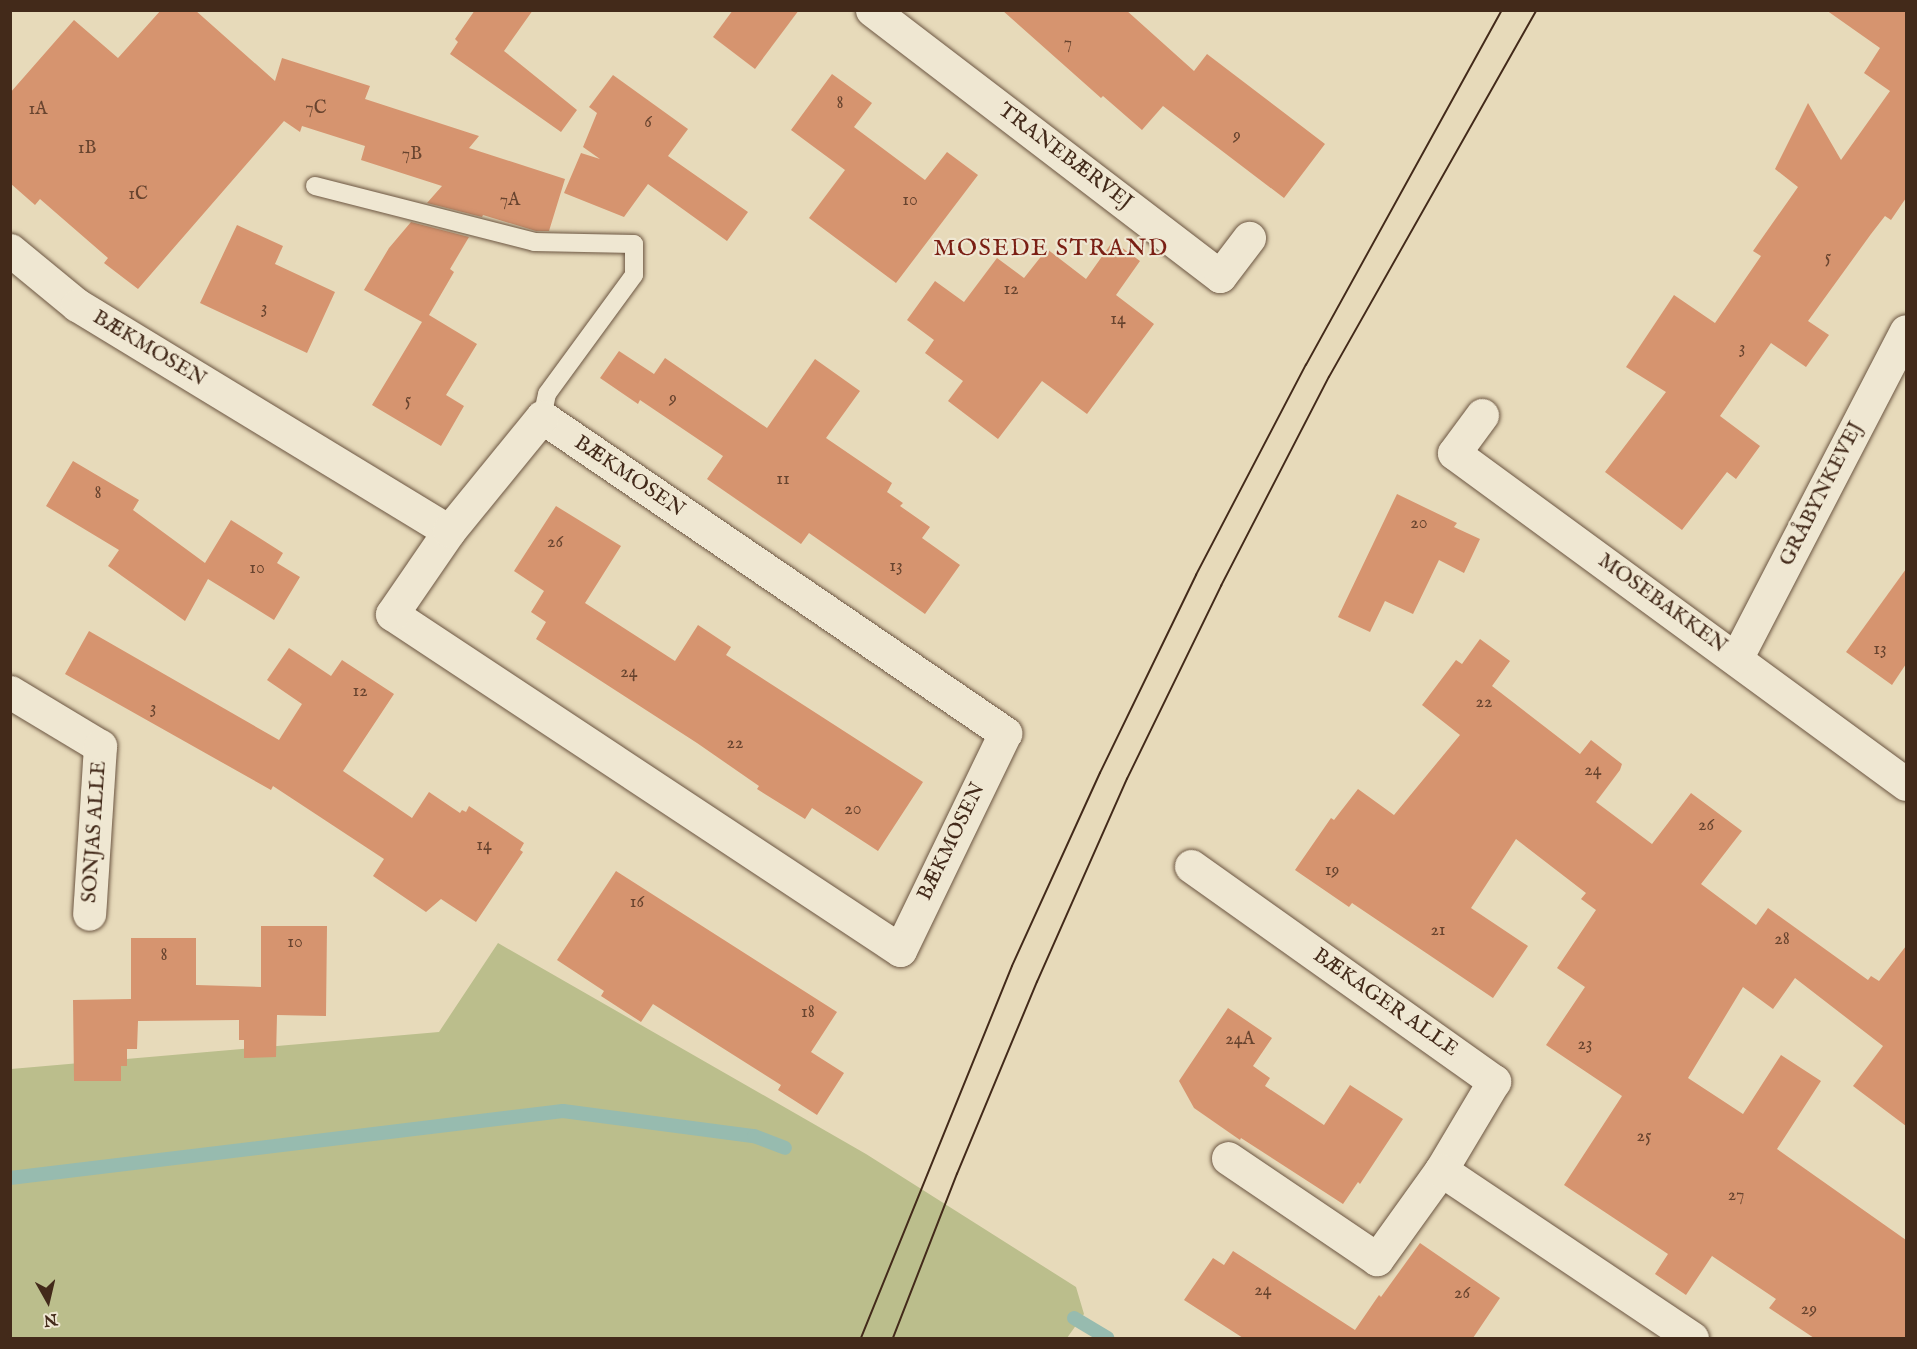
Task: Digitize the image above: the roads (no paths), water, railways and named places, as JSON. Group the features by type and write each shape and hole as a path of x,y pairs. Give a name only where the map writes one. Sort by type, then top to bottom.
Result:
{"street":[{"name":"TRANEBÆRVEJ","path":"872,10 1220,276 1250,238"},
{"name":"BÆKMOSEN","path":"10,250 77,305 449,531"},
{"name":"GRÅBYNKEVEJ","path":"1737,657 1906,331"},
{"name":"MOSEBAKKEN","path":"1482,415 1454,453 1737,657 1906,784"},
{"name":"BÆKMOSEN","path":"542,417 1005,732 900,950 392,614 449,531 542,417"},
{"name":"SONJAS ALLE","path":"10,692 100,746 89,914"},
{"name":"BÆKAGER ALLE","path":"1191,866 1494,1081 1441,1170 1377,1259 1228,1158"},
{"path":"1441,1170 1692,1338"}],"lane":[{"path":"315,186 534,242 634,244 634,275 547,394 542,417"}],"waterway":[{"path":"10,1178 563,1111 754,1136 785,1148"},
{"path":"1074,1318 1107,1338"}],"tram line":[{"path":"861,1338 1012,966 1100,773 1196,575 1306,365 1502,10"},
{"path":"893,1338 957,1174 1037,982 1127,779 1221,586 1329,377 1537,10"}],"district":[{"name":"MOSEDE STRAND","path":"1051,249"}]}
